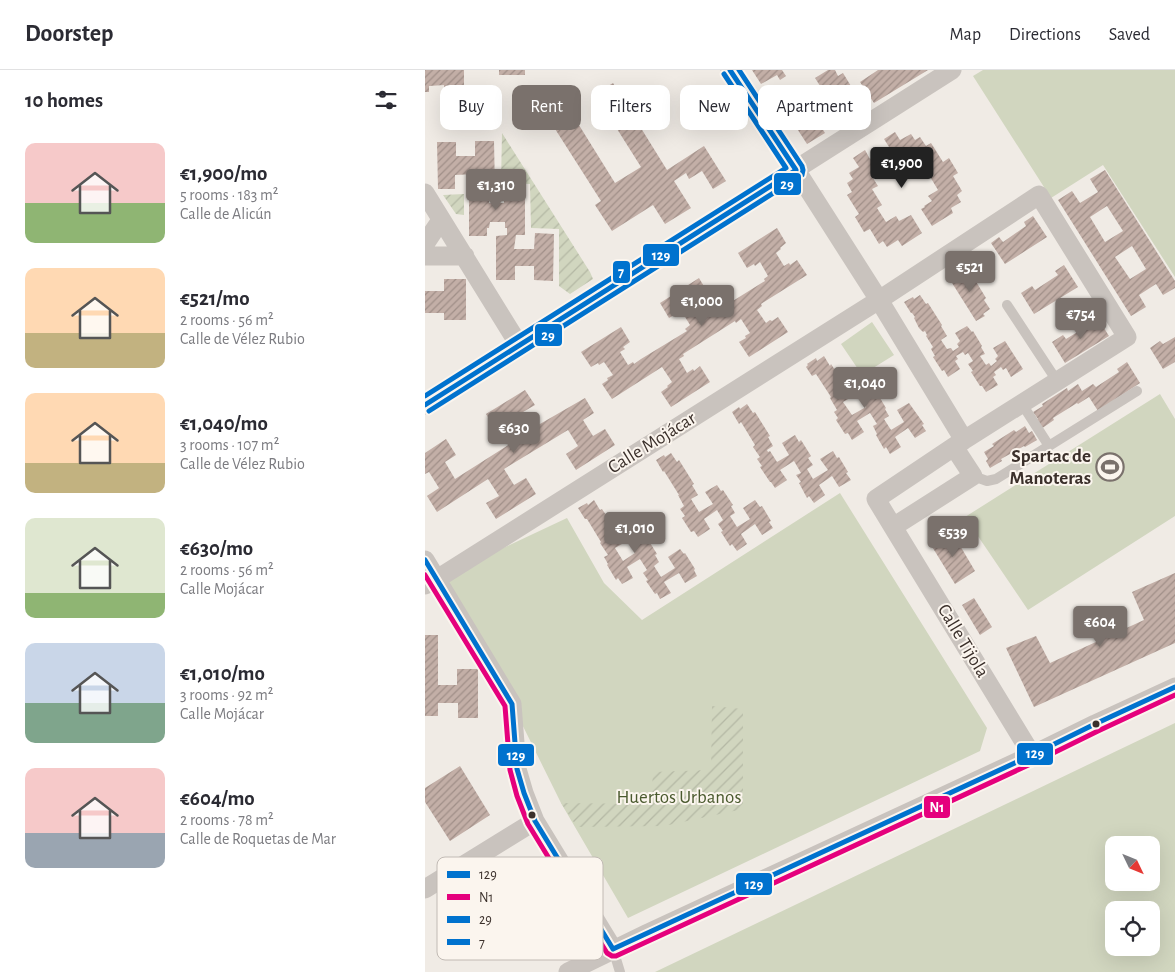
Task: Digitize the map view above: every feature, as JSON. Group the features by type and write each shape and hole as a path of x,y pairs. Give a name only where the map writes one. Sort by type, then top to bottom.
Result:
{"street":[{"path":"730,70 879,300 959,444 973,476 893,527"},
{"path":"425,406 952,70"},
{"path":"425,194 519,345"},
{"name":"Calle Mojácar","path":"431,582 879,300 1039,195 1127,337 1057,381"},
{"path":"425,244 441,220"},
{"path":"425,256 465,256"},
{"path":"959,444 1057,381"},
{"name":"Calle Tijola","path":"959,444 876,499 1032,755"},
{"path":"425,560 431,582 512,704 517,769 524,794 535,821 557,857"},
{"path":"603,954 1175,687"},
{"path":"477,857 535,821"},
{"path":"425,889 437,882"},
{"path":"603,933 613,949"},
{"path":"568,972 591,960"}],"lane":[{"path":"1007,305 1057,381"},
{"path":"973,476 987,481 996,480 1137,391"},
{"path":"1022,404 1049,446"},
{"path":"613,949 620,972"}],"green space":[{"path":"983,70 1175,70 1175,277 1103,165 1051,198 973,76"},
{"path":"502,133 593,279 570,294 559,286 559,229 531,228 530,184 501,183"},
{"path":"464,194 464,215 456,214 443,195"},
{"path":"872,322 894,355 862,375 841,344"},
{"name":"Spartac de Manoteras","path":"1160,394 1175,419 1175,516 1028,610 965,517"},
{"path":"840,493 987,728 980,751 628,918 603,875 603,857 592,857 561,803 512,704 437,579 567,518 604,583 642,620"},
{"name":"Huertos Urbanos","path":"712,706 743,709 743,809 664,826 577,827 561,803 651,804 653,772 711,770"},
{"path":"1175,723 1175,972 655,972"}],"building":[{"path":"425,70 464,70 464,85 429,86 429,92 425,92"},
{"path":"499,70 525,70 525,75 499,75"},
{"path":"752,70 782,70 786,76 780,80 777,75 761,84"},
{"path":"828,70 835,70 838,76 843,73 850,85 819,85 815,78"},
{"path":"878,70 928,70 874,103 871,98 871,85 862,85 860,82"},
{"path":"581,128 615,183 641,167 618,130 642,130 667,170 704,146 726,181 713,189 702,171 689,179 686,173 674,181 691,208 665,224 653,205 612,231 595,205 601,201 556,130 581,130"},
{"path":"798,130 823,130 825,133 807,144"},
{"path":"895,132 900,140 911,134 915,140 920,137 926,146 931,143 943,162 949,158 958,173 953,176 962,191 957,195 961,202 951,208 953,213 932,226 921,209 932,201 928,196 938,190 929,175 924,178 915,164 910,167 903,155 871,175 878,186 872,189 882,205 877,208 886,222 896,216 899,221 911,215 922,233 902,246 898,240 887,247 883,241 879,244 870,229 864,232 855,217 859,214 847,195 852,192 847,183 853,179 849,173 859,167 853,158 865,150 870,159 889,147 884,139"},
{"path":"475,141 494,141 495,189 487,190 489,203 504,203 504,197 507,197 507,190 525,190 525,235 516,235 514,249 534,249 535,233 554,234 553,281 534,280 534,266 515,266 515,280 496,280 496,236 507,235 507,228 505,228 505,222 490,222 489,228 487,228 487,236 469,236 469,190 478,190 476,174 455,175 455,189 438,189 437,142 456,142 456,156 475,156"},
{"path":"1105,170 1175,281 1175,288 1163,295 1156,284 1139,295 1146,307 1131,316 1058,200 1072,191 1080,203 1098,192 1090,179","holes":["1107,206 1123,231 1105,242 1090,217","1132,246 1146,269 1130,279 1115,257"]},
{"path":"1033,216 1047,237 1005,264 991,243 999,237 1003,242 1026,226 1024,222"},
{"path":"777,228 786,243 776,253 784,266 789,263 790,265 797,260 807,275 761,304 762,306 757,310 766,323 778,317 788,332 749,357 739,342 750,333 741,319 736,323 735,321 683,354 684,356 679,359 687,373 693,369 694,371 700,366 710,382 671,407 661,392 672,382 662,367 612,399 602,384 613,375 604,362 591,367 581,352 621,327 630,342 620,352 628,365 633,362 634,364 687,331 685,329 690,325 682,312 669,318 660,303 699,278 708,293 697,302 706,315 711,312 712,314 765,281 764,279 768,276 760,262 755,266 754,264 747,268 738,253"},
{"path":"1064,265 1078,287 1034,314 1021,293 1032,286 1035,290 1058,275 1055,271"},
{"path":"963,268 969,277 972,275 986,298 984,300 990,309 983,314 985,316 976,321 947,275"},
{"path":"444,279 466,279 466,320 444,320 444,313 425,313 425,291 444,291"},
{"path":"920,295 926,304 928,303 942,325 947,336 941,340 947,349 951,348 953,351 959,347 957,344 960,341 955,333 967,326 973,331 982,346 985,354 980,356 986,365 989,363 991,366 997,361 995,359 998,356 993,348 1005,341 1023,369 1011,377 1006,368 1003,370 1001,367 994,372 996,375 993,377 998,385 986,392 971,372 973,371 968,364 973,361 968,353 965,355 963,352 956,356 958,359 955,361 960,369 948,377 933,357 935,356 931,349 933,347 925,331 923,332 919,328 915,317 904,302"},
{"path":"1095,314 1109,336 1065,363 1052,342 1063,335 1066,339 1089,325 1086,320"},
{"path":"1175,337 1175,362 1163,369 1150,348 1160,341 1163,344"},
{"path":"824,356 846,387 843,388 850,398 843,402 852,415 866,407 858,395 870,388 875,394 877,393 886,408 889,416 884,419 891,430 904,422 897,410 909,403 924,424 922,425 926,431 915,438 908,428 895,437 901,447 890,454 886,447 884,449 876,435 873,426 877,424 870,413 857,421 864,432 852,440 848,433 845,434 836,420 838,418 834,412 837,410 831,397 816,374 812,376 806,367 807,364 816,358 817,361"},
{"path":"1127,362 1140,383 1098,411 1089,397 1053,418 1054,420 1041,429 1035,420 1038,419 1033,412 1043,406 1042,404 1067,388 1068,391 1078,384 1082,391 1093,384 1096,387 1119,372 1117,369"},
{"path":"525,390 535,405 523,412 533,428 585,398 594,413 583,420 593,436 605,429 615,445 576,470 566,454 578,446 568,430 504,469 514,485 526,478 536,494 496,519 486,503 499,496 488,479 437,512 427,496 439,488 429,472 425,474 425,453 446,439 456,455 445,462 455,479 518,439 508,422 496,430 486,414"},
{"path":"747,404 753,413 755,412 770,436 768,437 773,446 767,450 768,452 770,451 777,462 789,455 782,443 795,435 799,442 801,440 811,456 808,458 813,465 807,469 813,479 828,470 820,459 833,451 837,458 839,457 851,480 839,487 832,476 819,485 825,495 814,503 809,496 807,498 799,483 801,482 796,475 801,473 794,461 780,470 787,480 775,488 760,467 762,466 757,459 760,457 753,447 755,445 741,422 739,424 732,412"},
{"path":"1025,426 1029,433 1032,431 1037,440 1001,459 1002,461 990,468 984,452 994,446 992,444 1014,430 1016,432"},
{"path":"671,453 677,462 679,460 694,484 692,485 698,495 691,499 699,512 713,504 705,492 717,485 721,491 723,490 733,505 731,506 735,513 730,516 737,527 750,519 743,508 755,500 760,507 762,506 773,528 762,535 755,524 741,534 747,544 737,551 732,544 730,546 721,532 723,531 718,524 723,520 717,510 704,519 710,529 698,537 694,531 691,532 682,518 685,516 680,509 684,506 679,495 656,460"},
{"path":"594,500 618,533 616,534 622,544 615,548 623,561 635,553 628,541 641,534 644,540 647,538 657,554 655,555 659,562 654,566 661,577 675,568 668,557 680,549 685,553 697,576 685,583 679,573 664,582 671,593 660,599 646,581 648,580 643,573 647,570 640,559 627,567 633,578 622,584 618,578 616,580 604,557 608,555 587,519 585,519 578,508 587,503 588,505"},
{"path":"952,532 975,571 955,584 931,545"},
{"path":"1175,573 1175,643 1034,707 1006,648 1036,636 1050,663 1144,620 1132,592"},
{"path":"974,598 992,627 980,635 962,605"},
{"path":"425,635 438,635 438,685 457,685 457,669 478,669 478,718 458,718 458,703 438,703 438,716 425,716"},
{"path":"460,766 490,815 450,841 425,802 425,788"}],"transit line":[{"name":"129","path":"425,405 796,170 730,70"},
{"name":"29","path":"429,411 802,175 802,166 739,70"},
{"name":"7","path":"425,396 786,168 724,74"},
{"name":"129","path":"425,560 512,704 517,769 524,793 535,821 557,857"},
{"name":"N1","path":"425,575 505,706 510,770 517,796 528,824 548,857"},
{"name":"129","path":"613,949 1175,687"},
{"name":"N1","path":"603,946 607,953 616,956 1175,695"},
{"name":"129","path":"603,933 613,949"}],"place":[{"name":"Spartac de Manoteras","path":"1110,467"}]}
